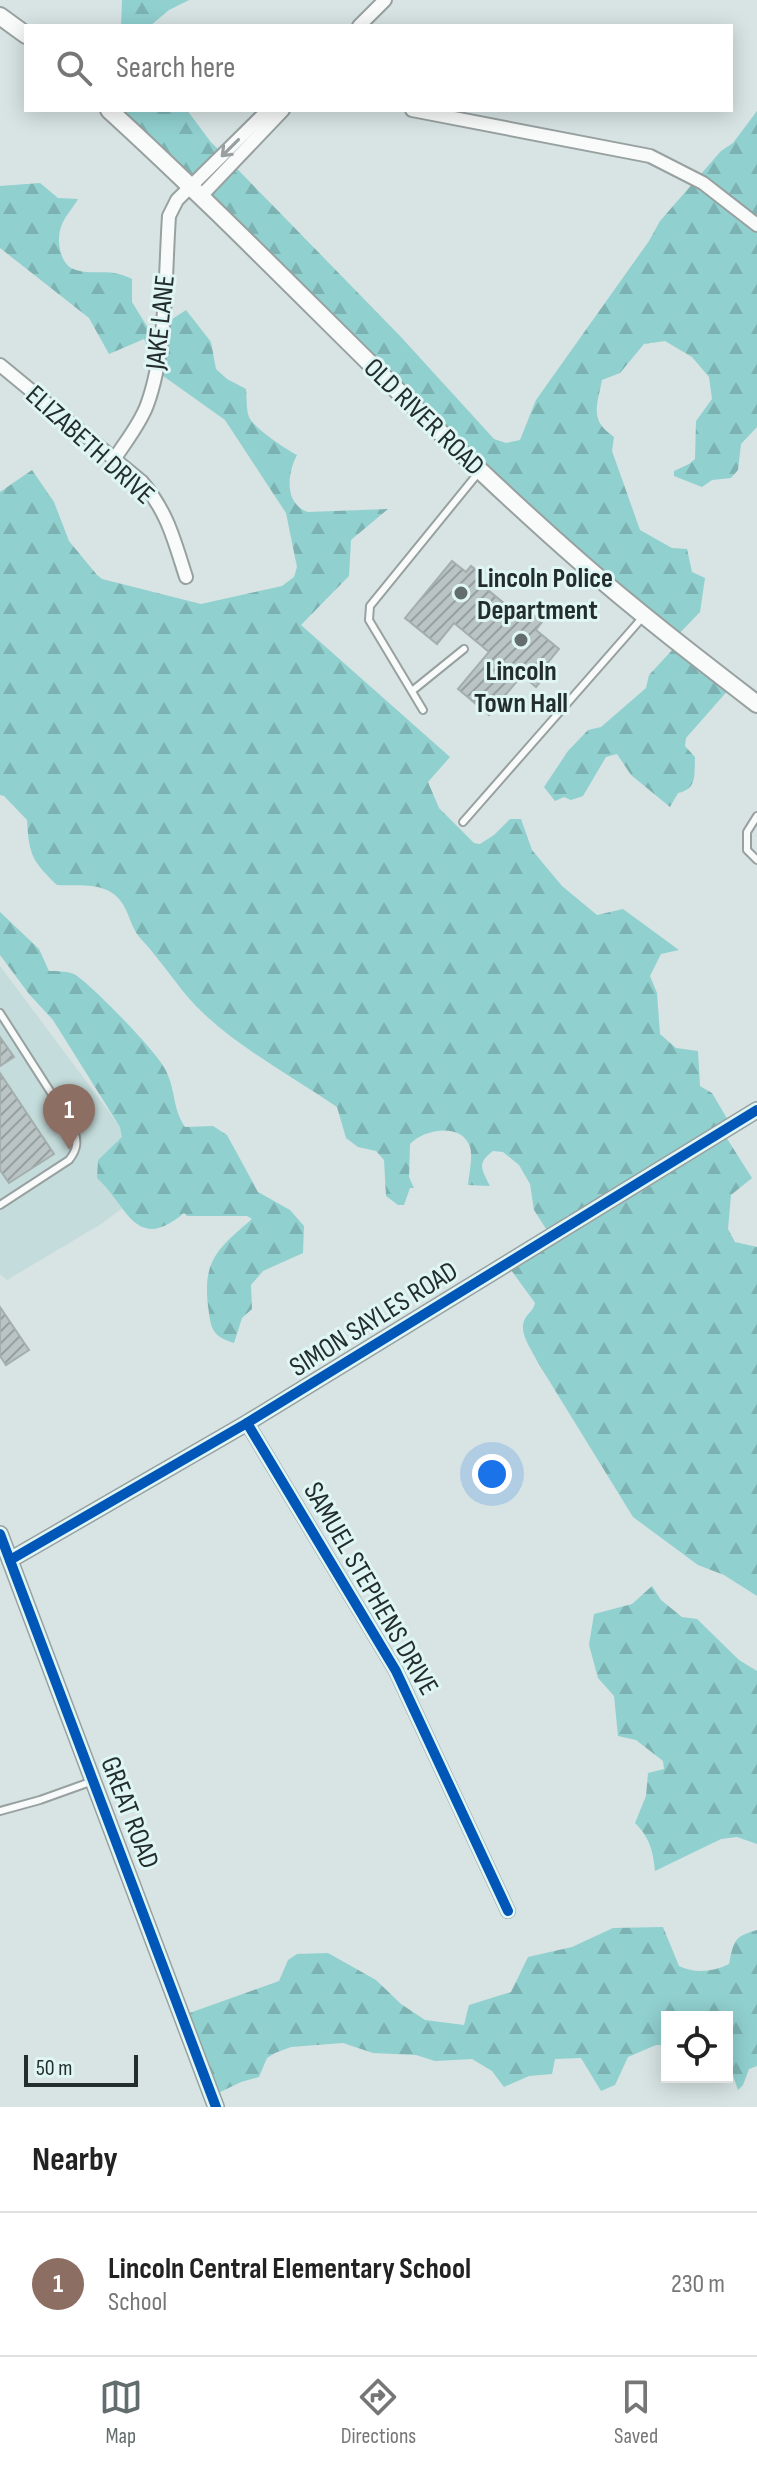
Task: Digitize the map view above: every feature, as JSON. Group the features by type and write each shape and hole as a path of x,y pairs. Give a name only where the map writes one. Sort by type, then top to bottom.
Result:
{"main road":[{"path":"0,16 24,34"},
{"name":"OLD RIVER ROAD","path":"111,112 197,191 480,470 577,559 757,704"}],"street":[{"path":"361,24 385,0"},
{"path":"197,191 266,112"},
{"path":"197,191 281,112"},
{"path":"422,112 650,156 703,183 757,225"},
{"name":"JAKE LANE","path":"115,458 146,407 154,381 159,353 169,216 177,200 197,191"},
{"name":"ELIZABETH DRIVE","path":"0,365 142,482 159,502 186,577"},
{"name":"SIMON SAYLES ROAD","path":"10,1560 247,1423 757,1110"},
{"name":"SAMUEL STEPHENS DRIVE","path":"247,1423 396,1671 508,1911"},
{"name":"GREAT ROAD","path":"0,1534 216,2107"}],"lane":[{"path":"423,710 368,614 370,606 480,470"},
{"path":"463,822 644,615"},
{"path":"412,691 464,649"},
{"path":"757,816 747,832 747,850 757,860"},
{"path":"0,1013 73,1127 77,1139 76,1151 69,1160 0,1205"},
{"path":"0,1811 93,1781"}],"shaded area":[{"path":"0,966 160,1180 101,1224 7,1280 0,1274"}],"green space":[{"path":"122,0 189,0 169,10 152,24 121,24"},
{"path":"757,111 757,427 741,444 738,470 731,478 712,480 702,487 674,476 674,471 695,459 696,421 712,399 709,377 692,357 665,341 644,344 620,373 602,380 597,405 601,425 614,437 612,451 640,530 672,548 687,549 692,572 705,578 700,612 673,640 111,112 188,112 210,141 401,337 494,439 506,443 520,440 536,400 660,221 721,151 733,143"},
{"path":"40,183 58,198 78,199 64,220 60,233 59,246 66,264 83,272 116,273 132,279 132,302 151,333 186,310 211,342 216,369 246,389 247,411 252,422 297,455 291,471 290,488 300,508 308,512 388,509 351,540 349,576 301,625 450,757 428,782 439,808 474,843 480,844 510,819 521,819 532,850 562,886 597,915 623,909 679,950 661,954 650,976 657,993 660,1034 676,1048 698,1051 700,1086 712,1093 732,1127 726,1137 752,1178 731,1195 728,1229 735,1242 757,1247 757,1596 724,1575 698,1565 633,1517 537,1361 523,1326 535,1303 511,1270 553,1240 534,1210 530,1184 519,1165 503,1152 493,1151 482,1163 490,1186 468,1185 471,1156 466,1139 451,1131 433,1132 410,1144 409,1177 414,1188 410,1188 404,1205 398,1205 386,1196 384,1160 376,1151 358,1147 346,1138 337,1107 211,1021 136,933 124,906 114,895 95,886 57,885 33,857 27,820 0,795 0,492 32,470 54,502 69,541 102,579 201,604 282,586 294,577 297,567 286,513 225,420 159,373 144,339 109,354 89,318 0,248 0,186"},
{"path":"676,646 730,688 686,738 685,746 695,757 694,775 689,788 678,793 670,807 631,775 617,754 606,757 583,796 555,801 544,787 568,751 588,730 601,727 646,688 649,675"},
{"path":"0,912 39,949 49,971 71,973 82,980 150,1048 165,1069 185,1127 213,1126 227,1135 258,1192 290,1210 304,1226 303,1253 263,1271 251,1285 252,1309 242,1318 234,1343 219,1336 211,1325 207,1281 220,1249 252,1219 247,1216 187,1216 184,1213 154,1229 143,1227 125,1212 97,1178 98,1160 122,1137 120,1127 53,1020 0,955"},
{"path":"652,1586 661,1600 682,1617 697,1619 739,1660 757,1671 757,1844 737,1837 721,1839 655,1871 650,1845 635,1823 646,1796 648,1773 664,1769 663,1761 636,1740 618,1736 614,1696 598,1678 589,1645 594,1614 632,1604"},
{"path":"663,1927 679,1966 698,1971 729,1964 736,1941 757,1930 757,2066 749,2069 738,2090 733,2075 733,2011 661,2011 661,2045 628,2057 615,2085 601,2091 581,2058 555,2059 552,2074 529,2076 504,2087 492,2071 472,2059 435,2061 416,2055 373,2053 343,2043 291,2047 275,2053 267,2058 259,2077 212,2096 181,2016 279,1981 288,1960 297,1954 328,1953 376,1980 401,2004 425,2020 464,2025 469,2005 511,1992 528,1957 572,1947 613,1928"}],"building":[{"path":"452,561 466,572 471,566 482,575 477,581 522,618 528,611 542,622 536,630 559,649 545,666 550,670 536,687 522,675 489,715 458,689 489,652 454,623 437,644 405,618"},
{"path":"0,1037 14,1057 0,1066"},
{"path":"0,1073 54,1154 9,1183 0,1170"},
{"path":"0,1307 29,1350 6,1365 0,1356"}],"cycle path":[{"path":"10,1560 247,1423 757,1110"},
{"path":"247,1423 396,1671 508,1911"},
{"path":"0,1534 216,2107"}],"place":[{"name":"Lincoln Police Department","path":"461,593"},
{"name":"Lincoln Town Hall","path":"521,640"},
{"name":"Lincoln Central Elementary School","path":"69,1150"}]}
